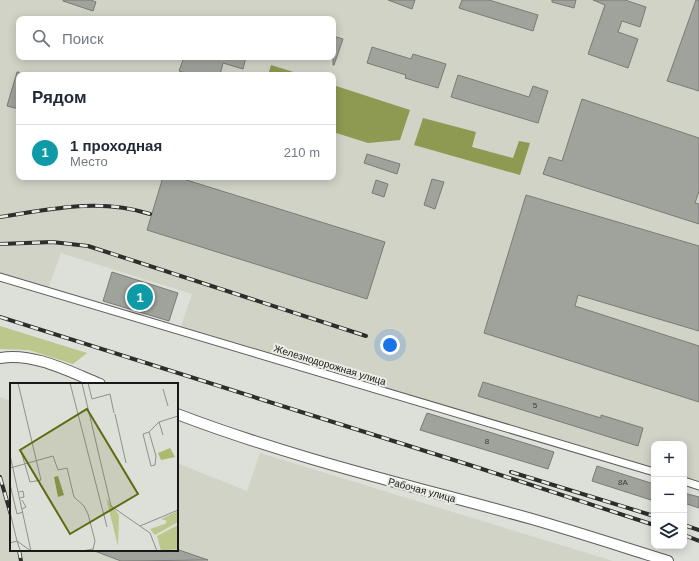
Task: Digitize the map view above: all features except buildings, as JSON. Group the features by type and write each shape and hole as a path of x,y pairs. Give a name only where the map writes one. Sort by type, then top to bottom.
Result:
{"street":[{"name":"Железнодорожная улица","path":"0,277 651,471"},
{"path":"0,358 20,356 48,364 97,383"},
{"name":"Рабочая улица","path":"178,414 231,434 334,466 533,520 668,561"},
{"path":"687,482 699,486"}],"shaded area":[{"path":"0,0 699,0 699,481 687,478 687,441 651,441 651,467 179,332 192,294 61,253 47,291 0,277"},
{"path":"271,65 293,72 269,72"},
{"path":"336,86 410,110 400,140 368,143 336,133"},
{"path":"423,118 476,132 472,147 513,158 519,141 530,143 520,175 414,145"},
{"path":"0,326 87,353 73,364 29,350 0,349"},
{"path":"0,397 10,401 10,551 178,551 178,463 247,491 260,453 613,561 0,561"}],"railway":[{"path":"0,217 75,206 131,209 150,214"},
{"path":"0,244 52,242 88,246 366,336"},
{"path":"0,317 476,467 651,524"},
{"path":"511,472 651,515"},
{"path":"0,477 10,512"},
{"path":"687,526 699,530"},
{"path":"687,536 699,541"},
{"path":"19,551 21,561"}],"place":[{"name":"1 проходная","path":"140,297"}]}
